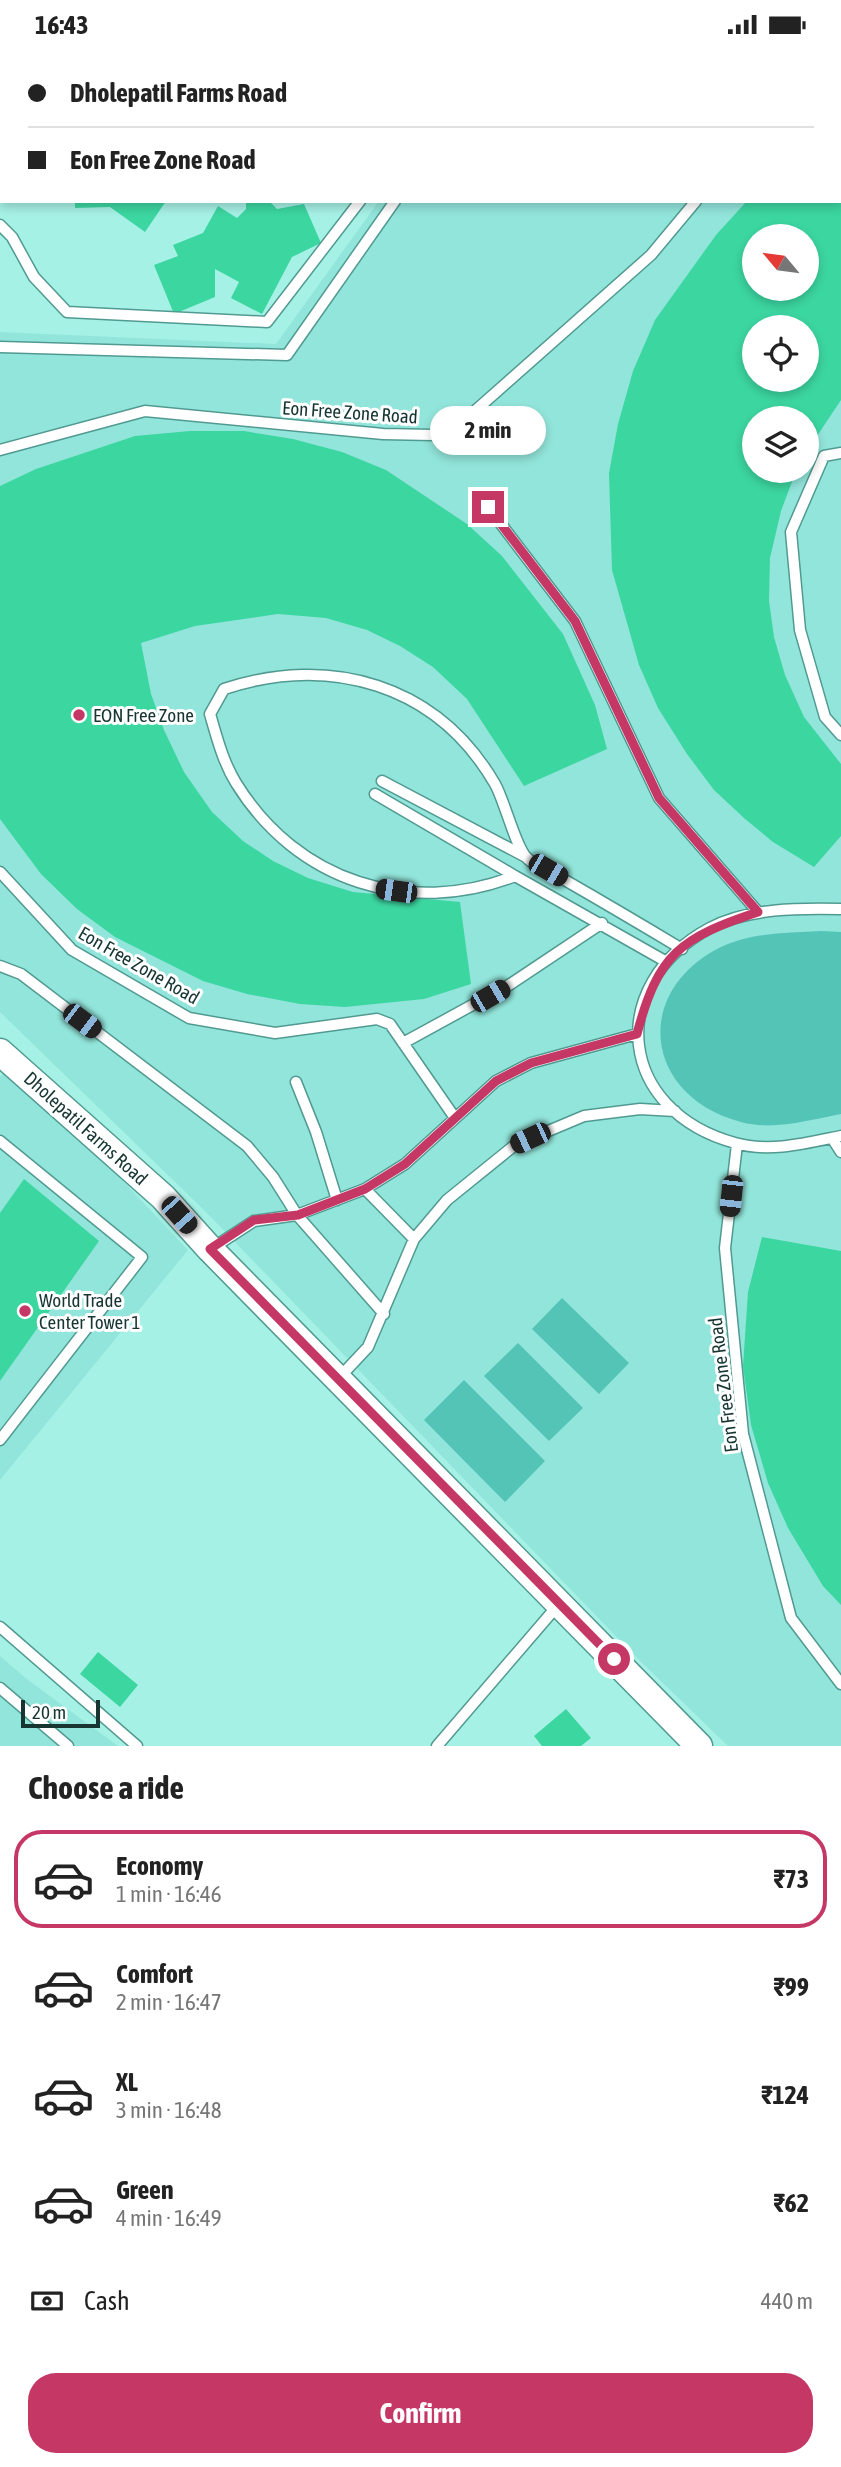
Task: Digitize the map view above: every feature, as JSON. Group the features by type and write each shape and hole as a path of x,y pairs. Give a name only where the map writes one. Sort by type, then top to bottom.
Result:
{"street":[{"name":"Dholepatil Farms Road","path":"4,1062 163,1197 210,1249 699,1746"}],"lane":[{"path":"0,225 12,237 34,277 67,312 267,322 358,203"},
{"path":"0,347 287,355 394,203"},
{"name":"Eon Free Zone Road","path":"0,450 145,411 383,434 433,435 468,417 640,264 694,203"},
{"path":"841,453 824,456 791,532 800,630 825,717 841,735"},
{"path":"488,507 575,621 659,798 758,912"},
{"path":"515,876 474,889 414,894 378,888 343,877 310,860 281,838 256,812 235,782 220,749 210,714 224,688 256,678 291,673 326,674 383,688 424,708 452,730 476,756 495,785 526,857"},
{"path":"382,781 526,857 682,949"},
{"path":"375,794 665,961"},
{"name":"Eon Free Zone Road","path":"0,872 72,950 190,1018 275,1033 377,1019 390,1024 455,1118"},
{"path":"841,909 758,912 711,927 665,961 648,991 637,1034 644,1071 658,1098 688,1124 737,1144 786,1147 836,1137 841,1152"},
{"path":"403,1043 509,985 602,923"},
{"path":"0,966 21,974 247,1146 298,1215 384,1314"},
{"path":"210,1249 254,1220 298,1215 365,1189 405,1164 496,1081 531,1063 637,1034"},
{"path":"296,1082 316,1132 337,1200"},
{"path":"338,1379 368,1347 414,1239 447,1200 515,1145 584,1116 640,1109 675,1111"},
{"path":"0,1141 142,1257 0,1440"},
{"name":"Eon Free Zone Road","path":"737,1144 725,1248 743,1434 791,1618 841,1684"},
{"path":"365,1189 414,1239"},
{"path":"437,1746 559,1604"},
{"path":"0,1627 137,1746"},
{"path":"0,1688 68,1746"}],"shaded area":[{"name":"EON Free Zone","path":"378,203 841,203 841,1746 728,1746 635,1656 207,1213 0,1012 0,332 276,344"},
{"path":"841,932 841,1114 791,1124 766,1125 741,1122 708,1109 684,1090 668,1067 661,1041 662,1015 673,989 692,966 733,942 770,934"},
{"path":"12,1063 188,1250 0,1480 0,1077"},
{"path":"562,1298 629,1363 599,1394 532,1329"},
{"path":"518,1343 583,1408 549,1441 484,1376"},
{"path":"464,1380 545,1461 505,1502 424,1420"},
{"path":"0,1656 28,1680 118,1746 0,1746"}],"building":[{"path":"75,203 165,203 145,232 110,207 75,208"},
{"path":"246,203 271,203 277,209 304,204 321,243 292,257 262,314 231,298 239,282 215,269 215,297 174,314 154,265 178,256 173,245 203,233 218,206 237,218 246,209"},
{"path":"745,203 841,203 841,400 819,433 819,406 742,406 742,483 792,483 781,511 770,558 769,601 774,637 785,675 804,717 841,764 841,836 814,867 773,842 714,790 658,708 639,665 612,570 609,473 618,424 633,371 655,320 716,235"},
{"name":"EON Free Zone","path":"190,431 244,431 293,439 342,452 386,470 467,524 502,556 563,634 595,705 607,749 524,786 467,699 433,667 400,646 367,630 326,618 278,614 195,626 141,643 151,694 164,730 184,772 212,812 243,841 273,861 308,878 353,892 460,902 471,984 424,999 345,1007 300,1004 247,994 203,981 115,937 77,909 41,874 0,819 0,486 36,469 135,436"},
{"name":"World Trade Center Tower 1","path":"24,1179 99,1241 0,1381 0,1213"},
{"path":"762,1237 841,1251 841,1605 823,1586 788,1528 768,1483 751,1425 743,1366 748,1292"},
{"path":"98,1652 138,1685 120,1707 80,1674"},
{"path":"566,1709 591,1738 581,1746 542,1746 534,1736"}],"place":[{"name":"EON Free Zone","path":"79,715"},
{"name":"World Trade Center Tower 1","path":"25,1311"}],"route":[{"path":"488,507 575,621 659,798 758,912 711,927 665,961 648,991 637,1034 531,1063 496,1081 405,1164 365,1189 298,1215 254,1220 210,1249 614,1659"}]}
